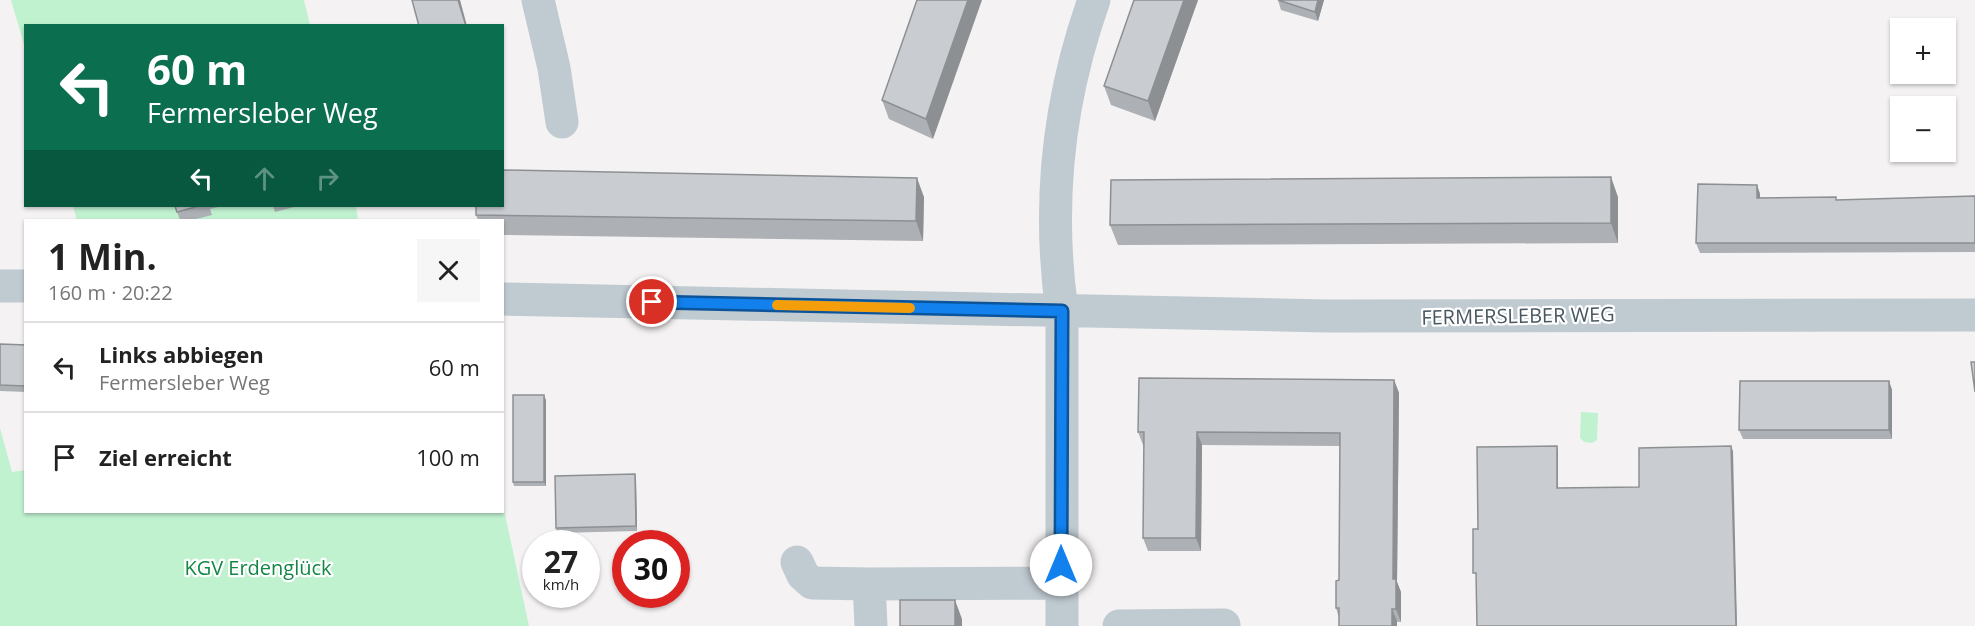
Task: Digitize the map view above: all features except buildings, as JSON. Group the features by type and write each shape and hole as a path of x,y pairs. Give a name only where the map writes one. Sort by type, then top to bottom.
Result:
{"street":[{"path":"538,0 554,68 562,122"},
{"path":"1062,626 1062,311 1056,263 1058,158 1068,88 1094,0"},
{"path":"0,286 24,286"},
{"name":"FERMERSLEBER WEG","path":"504,299 1428,317 1975,315"},
{"path":"797,562 803,575 812,583 1061,583"},
{"path":"869,584 871,626"},
{"path":"1119,626 1224,625"}],"green space":[{"path":"11,0 304,0 310,24 24,24 24,45"},
{"path":"73,207 356,207 358,219 77,219"},
{"path":"1581,412 1598,413 1597,440 1592,443 1584,442 1580,438"},
{"name":"KGV Erdenglück","path":"0,428 12,472 24,470 24,513 504,513 504,510 522,593 522,608 525,608 529,626 0,626"}],"slow traffic":[{"path":"777,305 910,308"}],"route":[{"path":"652,302 1062,311 1061,565"}]}
